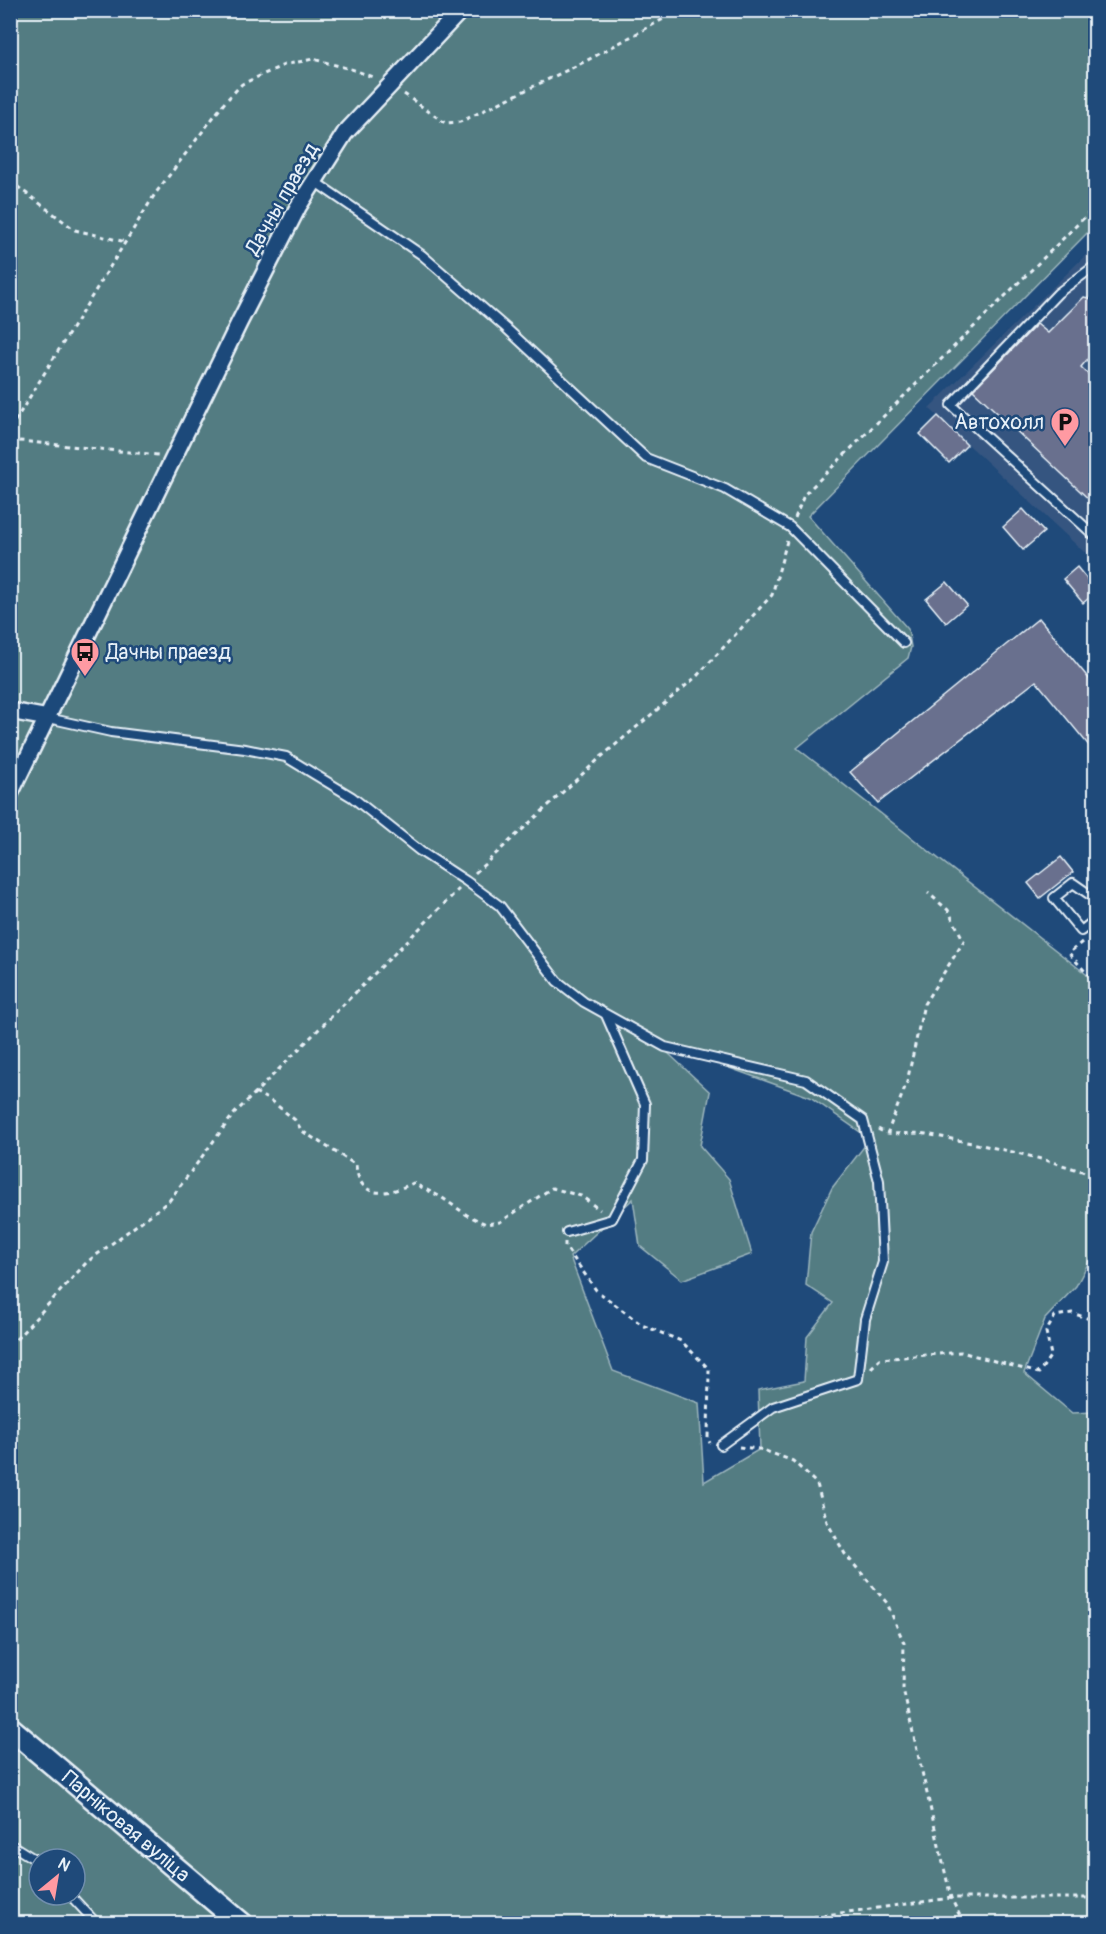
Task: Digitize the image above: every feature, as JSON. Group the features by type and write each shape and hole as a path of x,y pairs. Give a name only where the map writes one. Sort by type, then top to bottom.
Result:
{"street":[{"name":"Дачны праезд","path":"10,794 283,236 314,181 345,133 461,10"},
{"path":"10,711 48,718"},
{"name":"Парніковая вуліца","path":"10,1728 242,1923"}],"lane":[{"path":"314,181 422,255 506,328 646,458 725,489 790,527 904,643"},
{"path":"1095,267 1058,293 951,405 1095,537"},
{"path":"48,718 111,732 245,749 286,757 352,797 420,851 500,906 557,981 606,1015 664,1047 806,1080 863,1120 879,1181 883,1262 865,1319 858,1379 773,1407 721,1446"},
{"path":"1095,899 1073,883 1054,898 1081,931 1095,919"},
{"path":"567,1232 612,1219 643,1160 645,1104 606,1015"},
{"path":"10,1844 27,1855"},
{"path":"82,1907 97,1923"}],"path":[{"path":"10,429 155,194 225,102 242,84 284,65 313,59 354,69 390,85 445,123 460,122 586,61 680,10"},
{"path":"10,182 75,230 126,242"},
{"path":"10,1346 87,1262 169,1201 233,1115 466,881 601,757 696,677 772,595 790,527 804,495 1095,206"},
{"path":"10,440 175,456"},
{"path":"887,1134 907,1082 924,1004 964,941 948,910 928,893"},
{"path":"1087,939 1069,953 1095,984"},
{"path":"255,1092 274,1103 295,1120 302,1131 356,1165 357,1178 367,1188 385,1193 413,1183 486,1224 500,1222 552,1188 581,1196 612,1219"},
{"path":"863,1120 887,1134 914,1132 1002,1148 1095,1176"},
{"path":"567,1232 565,1246 596,1290 642,1325 681,1341 709,1369 708,1439 713,1449 721,1446 760,1449 793,1461 817,1484 827,1522 845,1554 887,1603 904,1643 903,1689 951,1898 964,1923"},
{"path":"858,1379 880,1359 961,1352 1039,1373 1051,1355 1046,1332 1055,1316 1072,1313 1095,1321"},
{"path":"760,1923 951,1898 1095,1898"}],"shaded area":[{"path":"1095,246 1095,553 1084,552 929,408"}],"green space":[{"path":"11,11 1095,11 1095,225 808,516 908,629 911,647 908,658 797,748 1095,981 1095,1268 1092,1256 1076,1286 1045,1319 1024,1373 1072,1413 1095,1412 1095,1923 11,1924","holes":["655,1041 810,1097 870,1139 832,1188 811,1232 806,1285 833,1303 807,1337 804,1381 758,1390 760,1449 704,1482 699,1403 613,1371 570,1257 633,1199 640,1246 682,1280 752,1254 729,1179 700,1146 710,1092"]}],"building":[{"name":"Автохолл","path":"1084,297 1095,300 1095,344 1090,347 1091,355 1081,367 1095,381 1095,505 973,390 1037,324 1048,333"},
{"path":"938,416 967,445 949,463 920,434"},
{"path":"1023,509 1044,532 1023,550 1003,527"},
{"path":"1077,567 1095,589 1095,593 1083,603 1063,579"},
{"path":"947,582 967,605 946,623 926,599"},
{"path":"1039,618 1095,686 1095,753 1036,681 878,803 850,772"},
{"path":"1061,857 1073,872 1040,898 1028,883"}],"place":[{"name":"Автохолл","path":"1065,448"},
{"name":"Дачны праезд","path":"85,678"}]}
